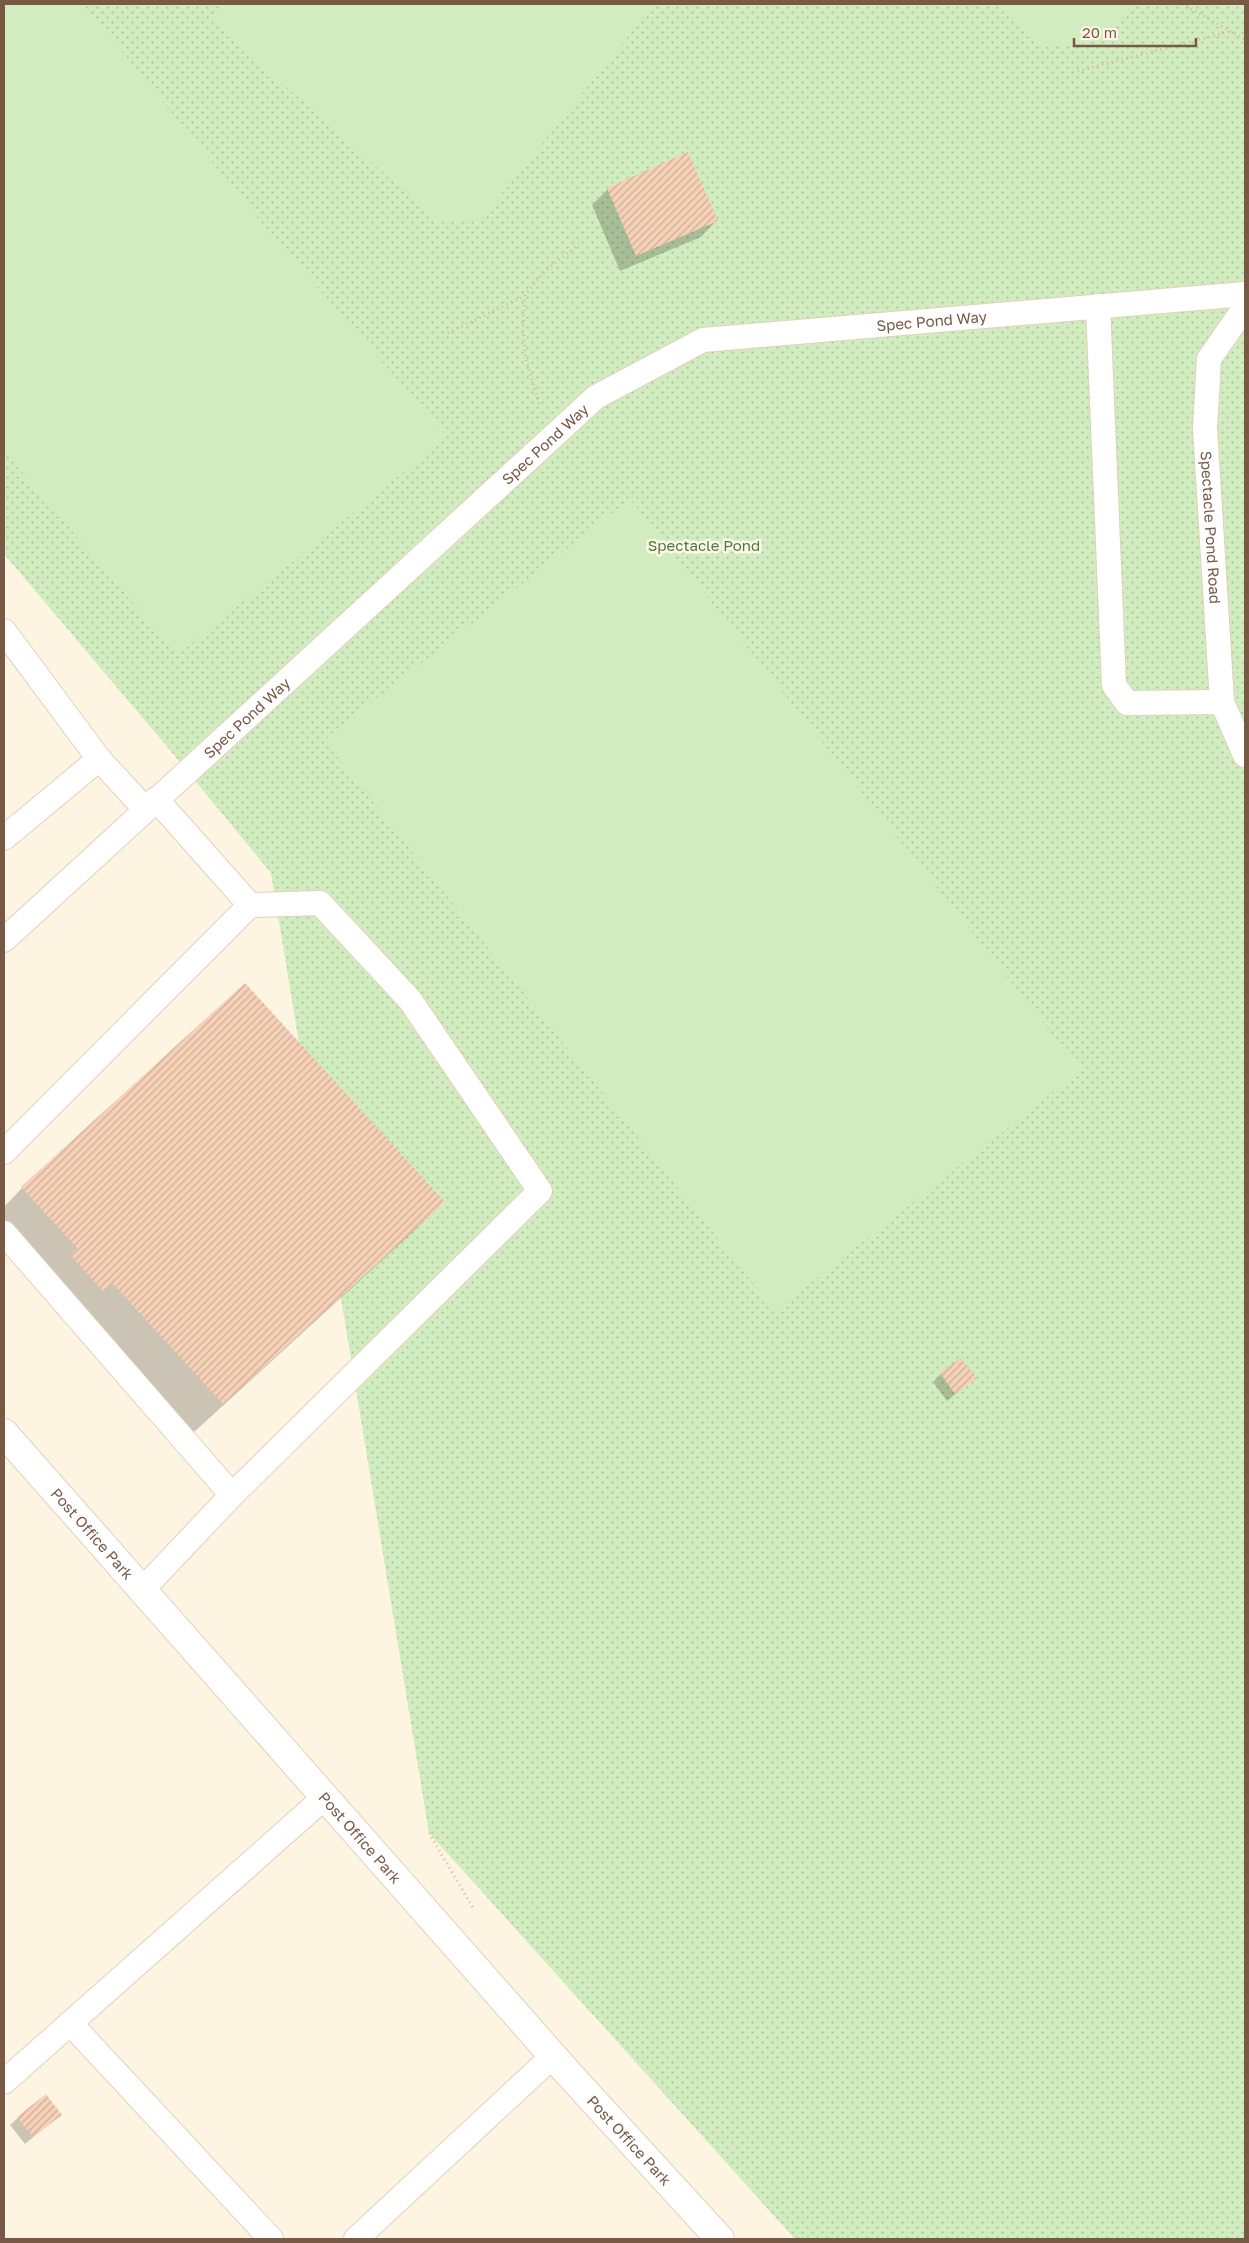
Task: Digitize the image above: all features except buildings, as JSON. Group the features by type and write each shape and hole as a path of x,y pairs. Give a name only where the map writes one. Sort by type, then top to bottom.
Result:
{"street":[{"name":"Post Office Park","path":"4,1433 553,2056 720,2239"}],"lane":[{"name":"Spec Pond Way","path":"4,940 596,397 703,340 1245,294"},
{"path":"1098,306 1114,686 1127,703 1222,702"},
{"name":"Spectacle Pond Road","path":"1245,307 1208,359 1205,428 1222,702 1245,755"},
{"path":"4,631 99,759 151,804 250,905"},
{"path":"4,838 99,759"},
{"path":"4,1152 250,905 320,903 410,1000 540,1191 232,1495 142,1590"},
{"path":"4,1233 232,1495"},
{"path":"4,2082 325,1797"},
{"path":"70,2023 272,2239"},
{"path":"356,2239 553,2056"}],"path":[{"path":"1182,4 1245,39"},
{"path":"1078,71 1232,32"},
{"path":"448,333 525,295 546,271 579,244"},
{"path":"525,295 524,337 526,360 533,389 544,412 559,430"}],"green space":[{"name":"Spectacle Pond","path":"4,4 1245,4 1245,2239 795,2239 429,1833 271,873 4,554"},
{"path":"4,4 83,4 261,222 447,437 177,655 4,451"},
{"path":"229,4 654,4 482,218 438,221 212,21"},
{"path":"995,4 1131,4 1108,40 1045,47"},
{"path":"630,499 1081,1070 775,1311 324,740"}]}
